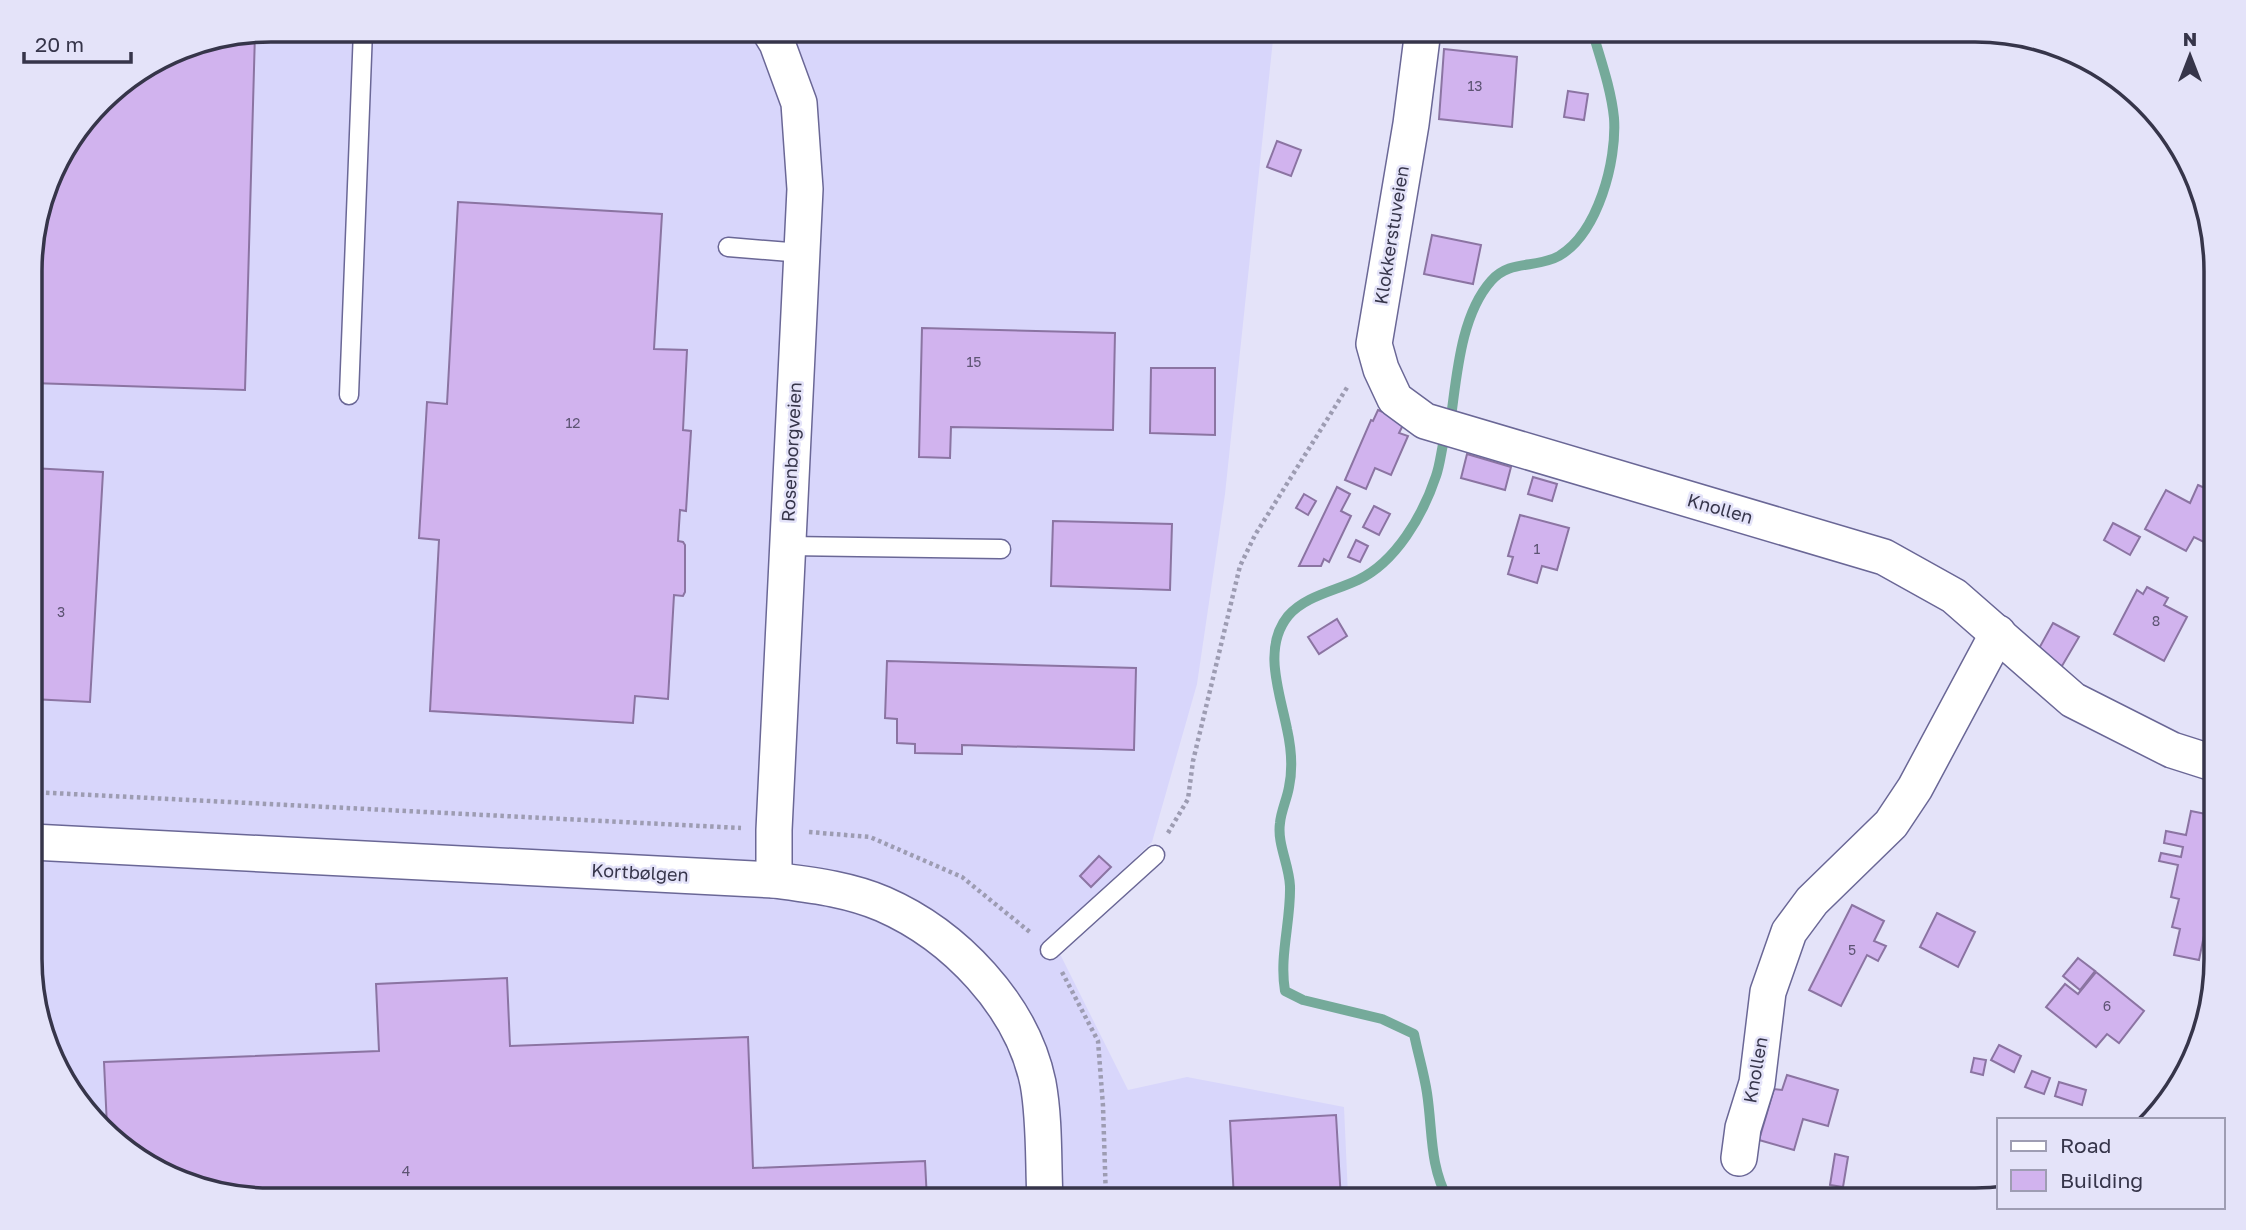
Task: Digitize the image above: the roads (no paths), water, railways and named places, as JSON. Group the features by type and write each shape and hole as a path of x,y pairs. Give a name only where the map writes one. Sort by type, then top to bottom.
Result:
{"street":[{"name":"Rosenborgveien","path":"774,880 774,830 805,189 799,103 776,42"},
{"name":"Klokkerstuveien","path":"1421,42 1411,124 1374,344 1381,369 1395,399 1425,421"},
{"name":"Knollen","path":"1425,421 1884,557 1954,596 2073,700 2172,750 2204,760"},
{"name":"Knollen","path":"1739,1158 1743,1128 1757,1083 1768,992 1789,932 1812,901 1891,824 1915,788 1998,633"},
{"name":"Kortbølgen","path":"42,843 774,880 833,888 883,904 937,935 981,974 1005,1007 1026,1049 1038,1083 1044,1188"}],"lane":[{"path":"349,395 363,42"},
{"path":"728,247 802,253"},
{"path":"788,546 1000,549"},
{"path":"1050,950 1155,855"}],"waterway":[{"path":"1451,417 1462,346 1481,295 1498,274 1515,267 1550,260 1573,245 1594,214 1602,195 1612,154 1614,118 1608,84 1596,42"},
{"path":"1443,1188 1435,1160 1427,1093 1414,1034 1382,1019 1303,1000 1285,991 1283,965 1290,886 1280,831 1290,780 1291,758 1274,656 1280,629 1295,609 1372,572 1396,549 1424,506 1437,472 1444,440"}]}
